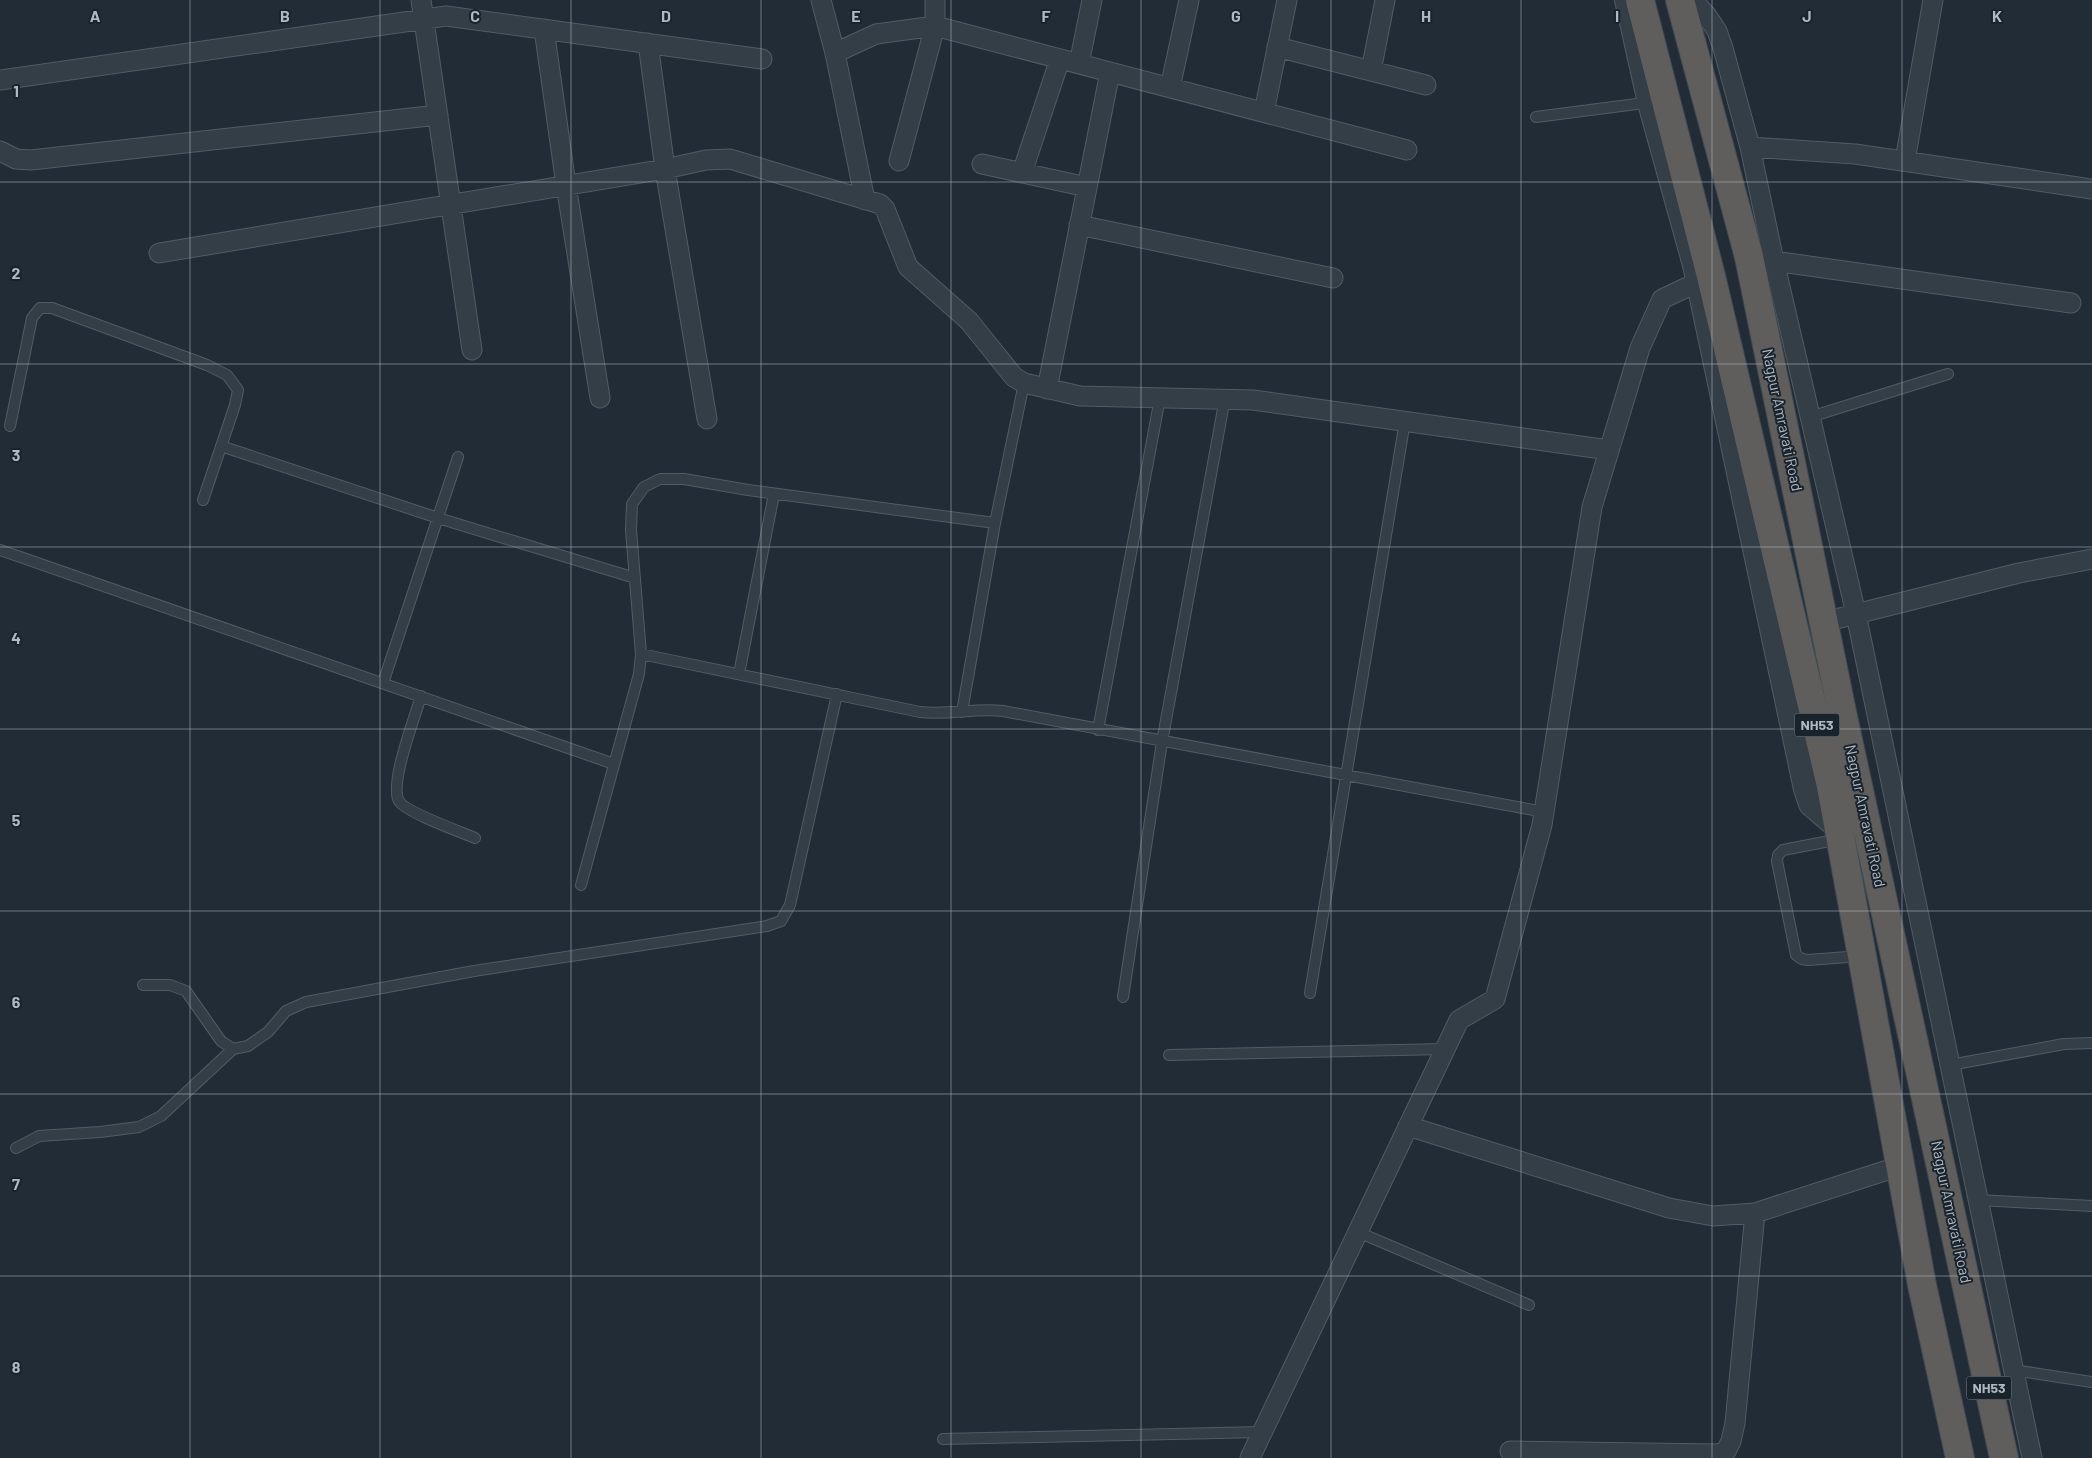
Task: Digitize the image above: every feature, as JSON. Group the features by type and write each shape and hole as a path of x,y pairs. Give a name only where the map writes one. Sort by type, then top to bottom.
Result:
{"highway":[{"name":"Nagpur Amravati Road","path":"1640,0 1658,102 1705,279 1831,786 1922,1285 1960,1458"},
{"name":"Nagpur Amravati Road","path":"1680,0 1749,257 1824,622 2004,1458"}],"street":[{"path":"821,0 835,53 865,200"},
{"path":"899,161 935,26 935,0"},
{"path":"1170,88 1189,0"},
{"path":"1264,112 1287,0"},
{"path":"1371,71 1385,0"},
{"path":"1627,0 1658,102"},
{"path":"1693,0 1717,31 1750,146 1774,261 1856,614 2032,1458"},
{"path":"1905,161 1932,0"},
{"path":"1079,64 1088,1"},
{"path":"422,9 472,350"},
{"path":"0,80 422,9 446,16 762,59"},
{"path":"835,53 876,34 935,26 1408,150"},
{"path":"544,28 566,185 600,398"},
{"path":"648,43 665,169 707,419"},
{"path":"1277,47 1426,85"},
{"path":"1022,173 1060,59"},
{"path":"1047,389 1110,72"},
{"path":"0,151 16,159 31,160 438,115"},
{"path":"1750,146 1855,154 2092,189"},
{"path":"159,253 665,169 706,160 730,159 880,204 885,209 908,267 969,321 1014,377 1024,383 1080,396 1253,400 1609,450"},
{"path":"982,164 1087,187"},
{"path":"1079,225 1333,278"},
{"path":"1774,261 2071,303"},
{"path":"1250,1458 1459,1020 1495,999 1542,825 1592,507 1640,348 1662,299 1705,279"},
{"path":"1824,622 2019,573 2092,559"},
{"path":"1408,1126 1669,1208 1714,1216 1755,1212 1900,1166"},
{"path":"1510,1451 1726,1455 1735,1423 1755,1212"}],"lane":[{"path":"1536,117 1658,102"},
{"path":"10,426 32,318 40,308 52,308 207,365 228,375 238,390 235,406 203,500"},
{"path":"1810,417 1948,374"},
{"path":"962,712 995,523 1024,383"},
{"path":"1098,730 1160,398"},
{"path":"1123,997 1162,742 1225,398"},
{"path":"1310,993 1406,421"},
{"path":"222,446 438,518 635,578"},
{"path":"383,683 458,457"},
{"path":"581,885 638,674 641,654 631,530 632,504 644,487 660,479 684,478 774,494 995,523"},
{"path":"739,674 774,494"},
{"path":"0,550 614,764"},
{"path":"641,654 920,712 936,714 988,710 1003,711 1544,812"},
{"path":"16,1148 39,1136 139,1127 161,1116 233,1049 248,1046 268,1032 286,1011 306,1002 484,970 767,926 781,920 790,905 837,694"},
{"path":"421,696 397,776 396,790 399,802 411,810 475,838"},
{"path":"1840,834 1784,850 1778,855 1777,861 1796,955 1808,960 1862,956"},
{"path":"143,985 170,985 186,992 221,1041 233,1049"},
{"path":"1950,1065 2064,1044 2092,1043"},
{"path":"1169,1055 1445,1049"},
{"path":"1978,1200 2092,1206"},
{"path":"1358,1232 1529,1305"},
{"path":"2013,1370 2092,1382"},
{"path":"943,1439 1263,1432"}]}
